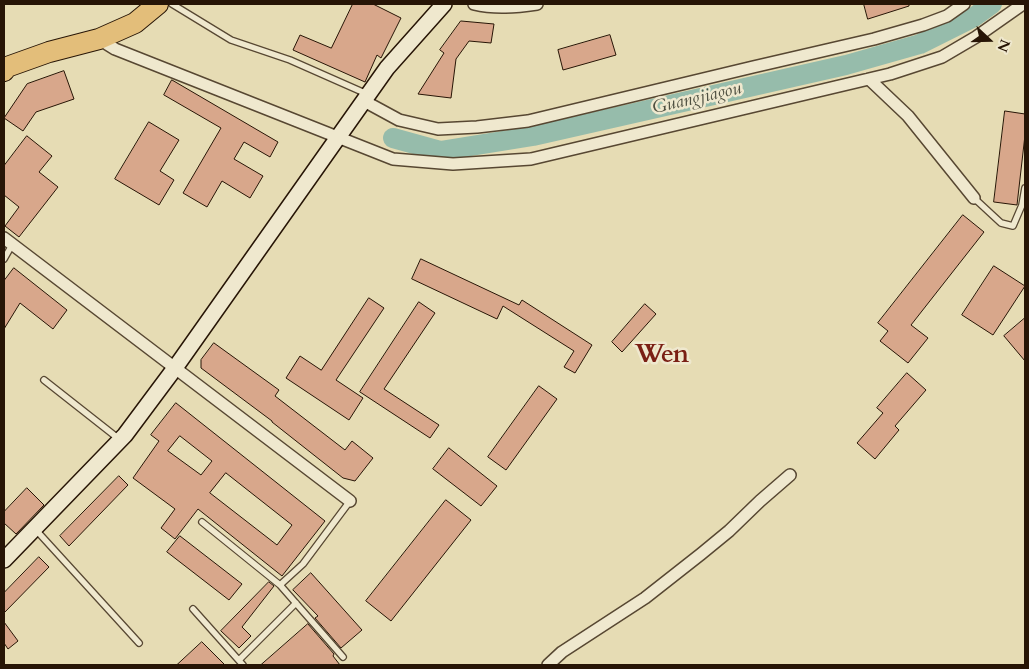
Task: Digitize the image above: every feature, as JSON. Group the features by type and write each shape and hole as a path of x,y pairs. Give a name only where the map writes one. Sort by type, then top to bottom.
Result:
{"highway":[{"path":"4,70 7,67 49,52 99,39 135,23 158,4"}],"street":[{"path":"4,560 121,440 175,368 387,68 444,4"},
{"path":"474,4 487,7 538,4"},
{"path":"366,98 399,120 438,130 528,121 874,39 947,16 964,4"},
{"path":"99,39 115,49 393,160 452,164 531,159 890,74 942,57 976,38 1024,4"},
{"path":"869,79 908,116 974,198"},
{"path":"8,242 350,501"},
{"path":"548,665 562,652 645,598 729,531 790,475"}],"lane":[{"path":"172,4 232,40 290,60 366,98"},
{"path":"974,198 1001,223 1014,226 1022,205 1025,188"},
{"path":"4,259 8,242"},
{"path":"44,380 121,440"},
{"path":"280,585 303,564 350,501"},
{"path":"202,522 280,585 343,657"},
{"path":"34,528 139,643"},
{"path":"193,609 241,663 296,603"}],"building":[{"path":"353,4 373,4 401,18 381,58 377,55 365,82 293,50 300,35 331,48"},
{"path":"864,4 909,4 909,6 868,19"},
{"path":"461,21 494,24 491,43 469,41 456,59 451,98 418,94 444,53 440,50"},
{"path":"610,35 616,55 563,70 558,50"},
{"path":"64,71 74,99 36,112 23,131 4,118 27,84"},
{"path":"172,80 278,142 270,157 244,142 234,159 263,176 250,198 222,181 207,207 183,193 221,128 164,95"},
{"path":"1005,111 1025,114 1025,135 1017,205 994,202"},
{"path":"149,122 179,140 160,171 174,180 159,205 115,179"},
{"path":"27,136 52,156 39,172 58,187 19,237 5,226 19,207 4,195 4,166"},
{"path":"963,215 984,232 911,325 928,338 908,363 880,341 888,331 878,323"},
{"path":"421,259 519,305 522,300 592,345 575,373 564,367 574,351 503,306 497,319 412,279"},
{"path":"994,266 1025,286 993,335 962,315"},
{"path":"14,268 67,310 53,329 20,303 4,329 4,281"},
{"path":"369,298 384,308 336,380 363,398 349,420 286,378 300,356 321,370"},
{"path":"419,302 435,313 384,389 439,425 430,438 360,392"},
{"path":"645,304 656,314 622,352 612,342"},
{"path":"1025,318 1025,361 1004,336"},
{"path":"214,343 279,390 275,396 345,450 352,441 373,458 355,481 343,478 272,421 201,368 201,360"},
{"path":"907,373 926,390 895,426 899,430 875,459 857,443 883,413 877,408"},
{"path":"539,386 557,399 506,470 488,457"},
{"path":"176,403 325,521 282,576 198,509 175,539 161,528 175,509 133,478 159,441 151,435","holes":["180,436 212,461 201,475 168,451","226,473 292,525 277,545 210,493"]},
{"path":"449,448 497,486 481,506 433,469"},
{"path":"119,476 128,485 69,546 60,536"},
{"path":"27,488 44,505 16,534 4,523 4,512"},
{"path":"446,500 471,520 391,621 366,601"},
{"path":"180,536 242,584 229,600 167,552"},
{"path":"39,557 49,567 4,613 4,593"},
{"path":"311,573 362,630 341,648 315,618 318,616 293,590"},
{"path":"269,582 274,586 242,627 251,636 239,648 221,631"},
{"path":"4,622 18,641 8,649 4,643"},
{"path":"308,624 334,654 333,656 340,665 261,665"},
{"path":"202,642 225,665 177,665"}],"waterway":[{"name":"Guangjiagou","path":"393,138 440,151 533,136 846,65 920,44 974,17 992,4"}],"district":[{"name":"Wen","path":"662,356"}]}
